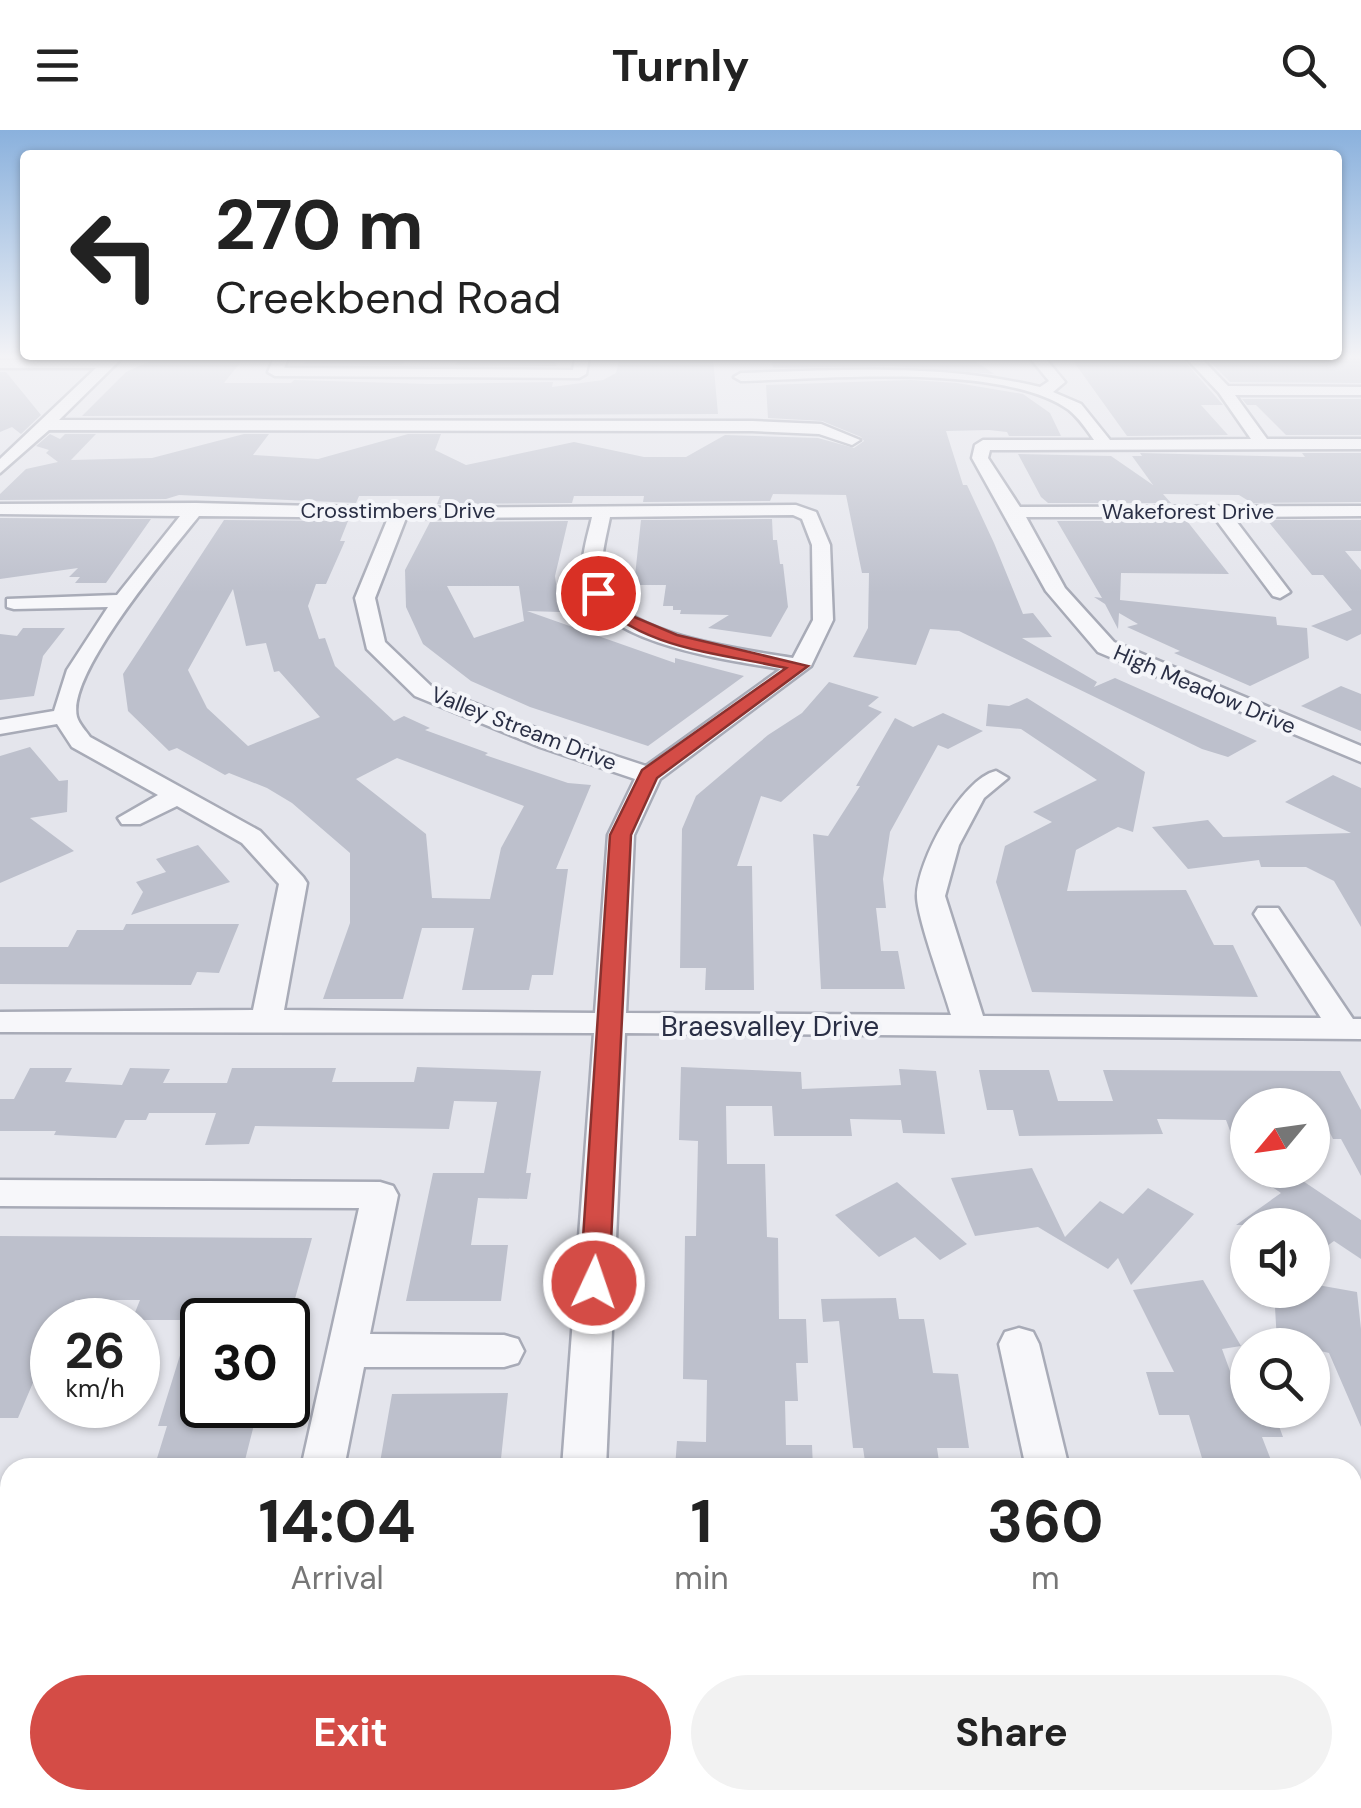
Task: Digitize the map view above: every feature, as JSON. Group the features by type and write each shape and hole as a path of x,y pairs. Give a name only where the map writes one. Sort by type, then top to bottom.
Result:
{"street":[{"path":"0,468 34,436"},
{"path":"137,440 140,436"},
{"path":"842,436 852,440"},
{"path":"1100,436 1106,444 1361,444"},
{"path":"1257,436 1262,444"},
{"name":"High Meadow Drive","path":"1106,444 983,445 980,458 1056,591 1106,646 1361,755"},
{"name":"Crosstimbers Drive","path":"0,508 796,510 810,516 820,545 823,620 800,666"},
{"path":"196,508 70,681 66,716 81,742 251,837 293,884 266,1020"},
{"path":"603,510 592,570 598,593 622,618 672,638 800,666"},
{"path":"1219,511 1280,592"},
{"name":"Wakeforest Drive","path":"1014,512 1361,511"},
{"name":"Valley Stream Drive","path":"399,512 365,598 375,644 423,690 549,742 649,774"},
{"path":"14,603 124,602"},
{"path":"585,1458 620,835 649,774 800,666"},
{"path":"0,727 66,716"},
{"path":"970,1026 931,896 946,845 974,794 996,778"},
{"path":"130,818 175,797"},
{"path":"1268,914 1352,1029"},
{"name":"Braesvalley Drive","path":"0,1022 266,1020 609,1026 1352,1029"},
{"path":"0,1193 379,1194 378,1220 324,1458"},
{"path":"1019,1344 1046,1458"},
{"path":"348,1350 504,1351"}],"building":[{"path":"47,436 94,436 71,460 152,458 235,436 267,436 253,455 318,459 400,436 440,436 435,450 466,465 574,442 644,457 686,457 723,436 818,438 854,448 864,441 861,437 948,436 963,485 967,485 994,543 1023,614 1033,613 1052,637 1022,638 1097,682 1094,687 1115,678 1257,741 1228,757 1202,749 959,631 930,629 916,665 853,657 868,628 869,573 862,573 846,495 773,494 770,501 643,502 644,496 574,496 572,503 437,504 440,496 359,496 356,503 179,495 166,499 0,500 0,494 26,469 58,462 46,453 49,450 36,446"},
{"path":"1140,453 1305,457 1302,453 1361,453 1361,502 1252,503 1239,495 1163,494 1171,503 1048,503 1018,454 1111,456 1153,485 1132,456 1142,456"},
{"path":"0,518 151,519 106,583 75,583 80,577 69,577 78,568 0,579"},
{"path":"772,519 788,607 771,637 708,628 729,615 680,614 681,610 673,610 673,606 663,606 666,585 634,585 641,520"},
{"path":"224,520 348,521 340,541 345,541 326,584 316,584 308,606 319,639 325,638 335,666 394,721 404,716 430,728 425,730 488,753 485,755 568,783 591,785 556,869 568,869 553,975 532,975 529,990 462,990 474,928 422,928 403,999 323,999 350,923 350,853 292,803 267,788 229,773 225,775 177,748 169,751 128,711 123,674","holes":["233,589 246,646 266,643 274,672 279,671 320,717 248,746 207,708 188,670","397,758 524,806 501,848 490,899 432,898 426,834 356,779"]},
{"path":"1267,520 1361,520 1361,551 1345,551 1361,570 1361,634 1347,641 1311,626 1352,610 1323,575 1312,575"},
{"path":"568,521 555,576 560,612 527,611 675,663 675,658 744,676 648,746 530,707 471,681 423,644 406,607 405,570 430,522","holes":["447,586 519,586 524,621 474,638"]},
{"path":"1057,521 1187,521 1229,574 1121,573 1120,600 1276,617 1277,625 1307,628 1309,658 1250,686 1174,653 1180,651 1127,627 1138,624 1119,613 1118,629 1105,604 1094,597 1102,598"},
{"path":"23,628 65,628 43,656 34,696 0,700 0,634 17,636"},
{"path":"829,682 879,697 868,706 882,712 781,802 761,796 737,866 752,866 754,990 705,990 706,968 680,968 682,829 696,796 768,735 802,713"},
{"path":"1341,686 1361,694 1361,731 1301,706"},
{"path":"1027,698 1145,772 1133,832 1118,827 1076,850 1067,891 1186,890 1214,945 1233,945 1258,997 1032,992 996,882 1005,846 1052,822 1033,812 1097,780 1021,729 986,726 988,704 1009,706"},
{"path":"943,713 983,731 948,749 938,745 890,832 883,879 886,908 876,908 881,951 898,951 905,989 821,989 813,834 828,836 860,786 856,786 895,718 913,727"},
{"path":"30,747 59,781 68,780 67,812 30,818 74,851 0,883 0,756"},
{"path":"1333,775 1361,788 1361,927 1334,881 1306,867 1261,867 1259,860 1188,869 1152,827 1208,820 1223,837 1351,833 1285,802"},
{"path":"198,845 230,882 131,915 143,892 136,882 166,872 156,859"},
{"path":"126,924 239,924 219,973 197,972 191,985 0,984 0,947 68,947 77,930 123,930"},
{"path":"417,1067 541,1071 526,1173 531,1173 527,1199 478,1198 471,1245 508,1245 501,1301 406,1301 433,1173 484,1173 497,1102 454,1101 449,1129 255,1126 249,1144 205,1145 216,1113 149,1113 146,1120 125,1120 116,1138 54,1135 56,1131 0,1131 0,1099 14,1099 30,1068 72,1068 65,1082 122,1085 130,1068 170,1069 163,1083 227,1083 232,1068 336,1068 332,1082 414,1082"},
{"path":"681,1067 801,1072 802,1089 901,1085 899,1069 936,1071 945,1134 903,1133 901,1120 850,1119 852,1136 774,1136 772,1106 726,1106 727,1164 765,1164 767,1237 778,1238 779,1319 806,1319 808,1363 796,1363 798,1401 785,1401 786,1445 812,1445 813,1458 676,1458 677,1441 706,1442 707,1380 683,1379 685,1236 696,1236 698,1141 679,1140"},
{"path":"979,1070 1049,1070 1058,1101 1113,1101 1103,1070 1340,1071 1361,1110 1361,1176 1341,1139 1333,1139 1330,1133 1330,1088 1230,1088 1230,1131 1226,1120 1157,1119 1163,1134 1019,1136 1013,1110 987,1110"},
{"path":"1032,1168 1065,1237 1100,1201 1123,1214 1148,1188 1194,1214 1131,1285 1118,1258 1108,1269 1038,1227 975,1236 951,1178"},
{"path":"897,1182 967,1244 940,1260 915,1237 879,1257 835,1215"},
{"path":"1274,1188 1313,1188 1361,1220 1361,1259 1334,1241 1330,1244 1330,1208 1260,1208 1281,1193"},
{"path":"0,1236 312,1238 295,1298 180,1298 180,1320 160,1320 160,1298 30,1298 30,1390 18,1418 0,1418"},
{"path":"1203,1280 1231,1328 1230,1348 1222,1349 1230,1371 1230,1428 1280,1428 1283,1437 1262,1437 1270,1458 1202,1458 1189,1415 1159,1415 1146,1372 1174,1372 1133,1290"},
{"path":"1330,1287 1357,1292 1361,1427 1330,1355 1330,1328 1276,1328 1275,1308 1330,1308"},
{"path":"896,1298 899,1319 924,1319 933,1373 958,1374 969,1448 937,1448 938,1458 864,1458 863,1448 853,1448 839,1321 823,1322 821,1299"},
{"path":"180,1355 180,1428 253,1428 246,1458 157,1458 167,1426 160,1426"},
{"path":"508,1393 501,1458 381,1458 392,1394"}],"route":[{"path":"594,1283 620,835 649,774 800,666 672,638 622,618 598,593"}]}
